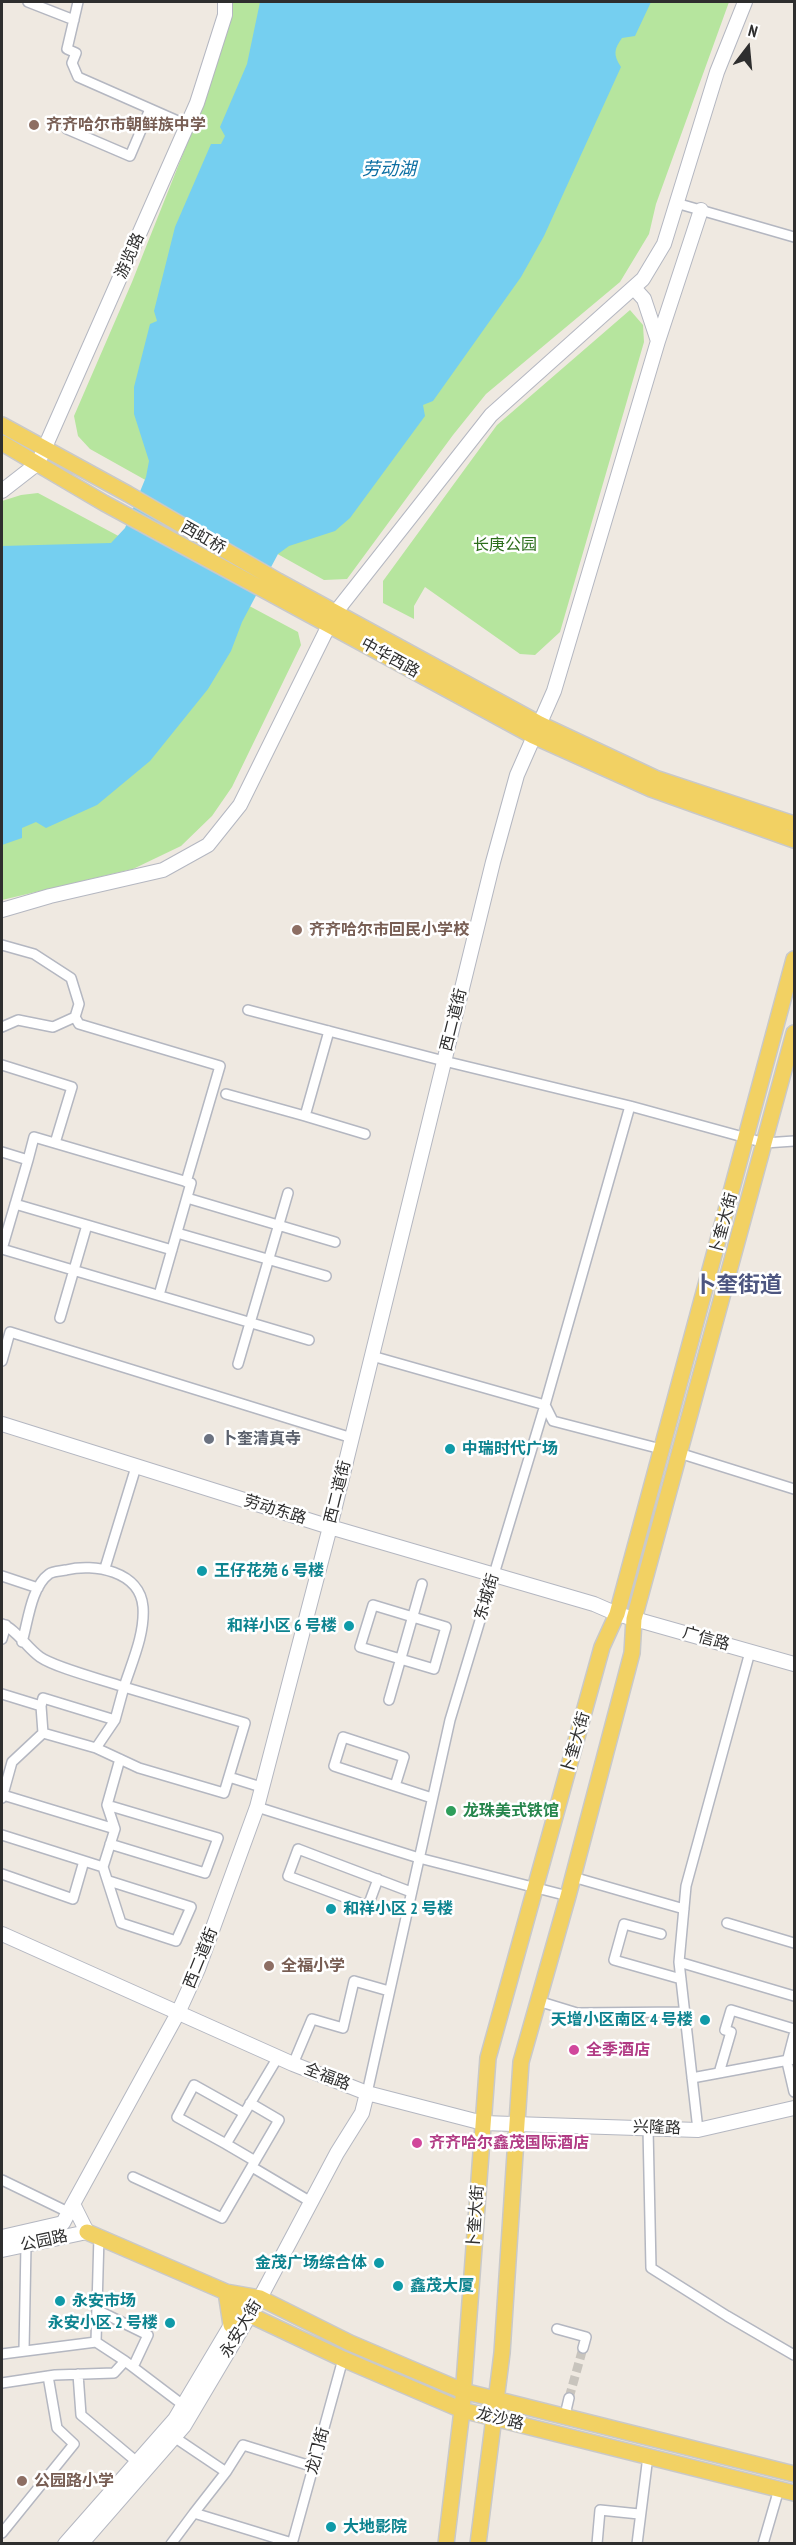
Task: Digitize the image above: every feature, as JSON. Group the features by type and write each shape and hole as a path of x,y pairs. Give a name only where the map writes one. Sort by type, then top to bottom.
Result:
{"main road":[{"name":"游览路","path":"2,490 38,463 45,448 198,102 225,15 225,2"},
{"path":"2,910 50,896 163,870 208,845 240,805 332,618 491,415 634,288 664,244 717,72 745,2"},
{"name":"西二道街","path":"71,2208 178,2013 198,1969 257,1807 330,1527 517,775 554,691 658,341 701,210"},
{"path":"634,288 644,299 658,341"},
{"path":"2,425 45,448"},
{"name":"中华西路","path":"2,443 104,503 275,587 536,730 651,789 795,840"},
{"name":"西虹桥","path":"45,448 128,494 275,587"},
{"name":"中华西路","path":"536,730 655,778 795,824"},
{"name":"卜奎大街","path":"446,2544 462,2410 488,2058 603,1647 617,1614 795,959"},
{"name":"卜奎大街","path":"478,2544 498,2398 521,2062 568,1896 632,1653 634,1619 795,1033"},
{"name":"劳动东路","path":"2,1425 330,1527 594,1604 617,1614"},
{"name":"广信路","path":"617,1614 795,1664"},
{"name":"全福路","path":"2,1934 293,2064 367,2093 483,2123 517,2124"},
{"name":"永安大街","path":"81,2544 184,2426 260,2298 362,2113 367,2093"},
{"name":"兴隆路","path":"517,2124 698,2130 795,2108"},
{"path":"71,2208 93,2234"},
{"name":"公园路","path":"2,2237 63,2223 71,2208"},
{"name":"公园路","path":"2,2250 93,2234"},
{"name":"龙沙路","path":"93,2234 226,2292 260,2298 350,2343 463,2391 795,2474"},
{"path":"226,2292 231,2325"},
{"name":"龙沙路","path":"226,2292 250,2315 462,2410 795,2493"},
{"name":"永安大街","path":"65,2544 175,2419 231,2325"}],"street":[{"path":"28,2 74,20"},
{"path":"78,2 67,49 76,53 72,63 78,77 187,125"},
{"path":"67,129 129,156 150,109"},
{"path":"676,203 795,237"},
{"path":"2,945 34,954 71,978 79,1004 75,1017 53,1027 18,1020 2,1027"},
{"path":"248,1010 444,1062 630,1106 765,1143 795,1141"},
{"path":"75,1017 80,1024 220,1066 186,1182"},
{"path":"305,1116 330,1031"},
{"path":"2,1065 72,1087 55,1143"},
{"path":"226,1094 365,1134"},
{"name":"东城街","path":"367,2093 450,1719 545,1405 630,1106"},
{"path":"159,1295 191,1183 34,1137 2,1249 309,1340"},
{"path":"2,1152 28,1160"},
{"path":"238,1364 288,1193"},
{"path":"187,1198 336,1242"},
{"path":"15,1204 172,1250"},
{"path":"60,1318 87,1225"},
{"path":"177,1233 326,1276"},
{"path":"2,1361 10,1332 352,1438"},
{"path":"372,1356 545,1405 553,1421 661,1449"},
{"path":"679,1454 795,1489"},
{"path":"105,1568 136,1467"},
{"path":"22,1642 38,1588 49,1574 78,1567 105,1568 125,1579 138,1591 143,1606 141,1632 114,1720 96,1748"},
{"path":"2,1576 38,1588"},
{"path":"389,1700 422,1584"},
{"path":"373,1605 446,1627 434,1669 401,1659 360,1647 373,1605"},
{"path":"4,1625 42,1659 124,1687 245,1723 224,1793 139,1768 96,1748 43,1733"},
{"path":"2,1640 4,1625"},
{"path":"698,2130 679,1962 686,1886 750,1652"},
{"path":"2,1694 41,1706"},
{"path":"43,1733 41,1706 43,1698 114,1720"},
{"path":"43,1733 12,1762 5,1776 2,1796 115,1829"},
{"path":"395,1786 404,1757 343,1737 334,1766 395,1786 432,1798"},
{"path":"109,1881 191,1907 176,1941 122,1923 103,1867 115,1829 107,1805 120,1759"},
{"path":"229,1777 261,1787"},
{"path":"107,1805 218,1838 205,1873 110,1844"},
{"path":"257,1807 419,1858 568,1896"},
{"path":"2,1835 103,1867"},
{"path":"378,1879 368,1906 288,1876 298,1849 378,1879 411,1892"},
{"path":"2,1874 73,1899 84,1861"},
{"path":"573,1877 684,1909"},
{"path":"727,1923 795,1942"},
{"path":"661,1934 624,1924 614,1960 681,1979"},
{"path":"679,1962 795,1996"},
{"path":"293,2064 312,2019 343,2028 354,1981 389,1991"},
{"path":"538,2001 577,2013 684,2012"},
{"path":"719,2073 731,2032 725,2030 731,2010 795,2029"},
{"path":"795,2035 791,2061 795,2092"},
{"path":"226,2144 278,2057"},
{"path":"692,2078 791,2061"},
{"path":"244,2113 194,2085 177,2117 226,2144 311,2202"},
{"path":"133,2177 222,2218 279,2120 250,2103"},
{"path":"648,2128 651,2268 795,2355"},
{"path":"2,2180 71,2208"},
{"path":"93,2234 97,2310 96,2342"},
{"path":"24,2350 26,2245"},
{"path":"2,2383 48,2376 114,2373 129,2364 148,2335 97,2310"},
{"path":"557,2329 586,2337 583,2348"},
{"path":"2,2354 96,2342 183,2405"},
{"name":"龙门街","path":"292,2543 344,2359"},
{"path":"78,2374 81,2415 137,2462"},
{"path":"2,2533 74,2444 57,2428 48,2376"},
{"path":"565,2415 570,2398"},
{"path":"174,2437 226,2472"},
{"path":"171,2544 226,2472 243,2445 314,2467"},
{"path":"637,2544 648,2456"},
{"path":"763,2544 779,2489"},
{"path":"597,2544 600,2510 639,2514"},
{"path":"194,2513 292,2543"},
{"path":"252,2544 255,2532"}],"green space":[{"name":"劳动湖","path":"228,2 729,2 656,204 649,234 620,282 486,394 347,579 324,580 90,449 78,436 74,416 132,282 200,111"},
{"name":"长庚公园","path":"630,310 643,325 644,342 560,632 535,655 520,654 425,587 414,606 414,619 383,603 383,581 497,425"},
{"path":"38,493 298,632 301,645 232,787 212,816 181,846 133,869 2,900 2,501"}],"water":[{"name":"劳动湖","path":"260,2 651,2 635,36 622,38 617,45 616,55 621,67 544,236 521,277 433,401 423,405 425,416 350,518 335,531 289,546 278,554 242,622 231,651 208,689 150,761 97,805 46,828 36,822 22,828 22,838 2,845 2,546 111,543 125,528 146,477 149,461 134,414 134,387 150,324 157,321 154,311 175,227 211,144 221,144 225,136 220,127 247,64"}],"tunnel":[{"path":"569,2398 583,2348"}],"place":[{"name":"齐齐哈尔市朝鲜族中学","path":"34,125"},
{"name":"齐齐哈尔市回民小学校","path":"297,930"},
{"name":"卜奎清真寺","path":"209,1439"},
{"name":"中瑞时代广场","path":"450,1449"},
{"name":"王仔花苑 6 号楼","path":"202,1571"},
{"name":"和祥小区 6 号楼","path":"349,1626"},
{"name":"龙珠美式铁馆","path":"451,1811"},
{"name":"和祥小区 2 号楼","path":"331,1909"},
{"name":"全福小学","path":"269,1966"},
{"name":"天增小区南区 4 号楼","path":"705,2020"},
{"name":"全季酒店","path":"574,2050"},
{"name":"齐齐哈尔鑫茂国际酒店","path":"417,2143"},
{"name":"金茂广场综合体","path":"379,2263"},
{"name":"鑫茂大厦","path":"398,2286"},
{"name":"永安市场","path":"60,2301"},
{"name":"永安小区 2 号楼","path":"170,2323"},
{"name":"公园路小学","path":"22,2481"},
{"name":"大地影院","path":"331,2527"}],"district":[{"name":"卜奎街道","path":"738,1286"}]}
